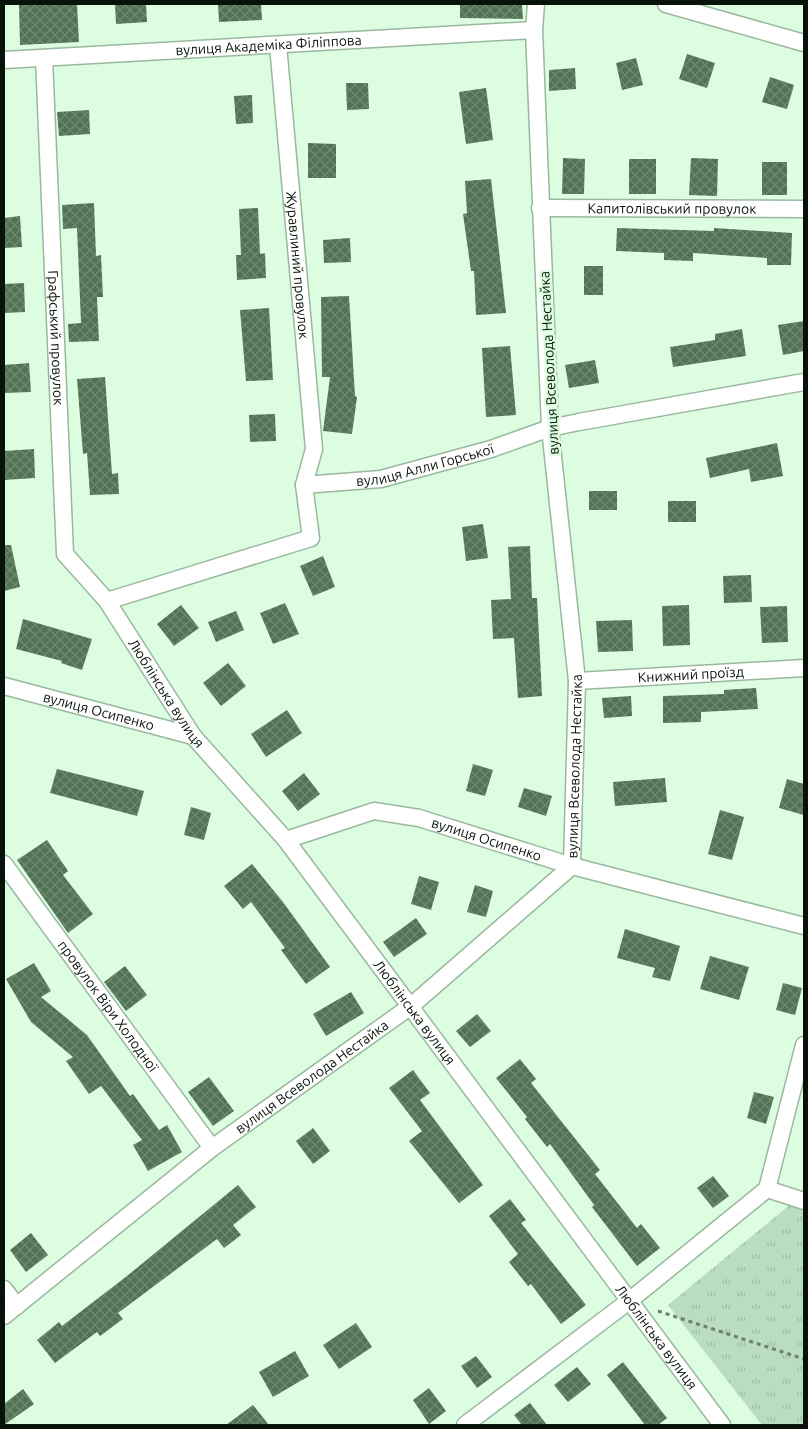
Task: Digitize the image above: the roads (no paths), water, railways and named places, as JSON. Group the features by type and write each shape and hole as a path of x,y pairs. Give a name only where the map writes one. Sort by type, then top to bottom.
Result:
{"street":[{"name":"вулиця Всеволода Нестайка","path":"4,1316 212,1148 411,1006 572,866 577,681 550,428 534,30 536,4"},
{"path":"666,4 804,42"},
{"name":"вулиця Академіка Філіппова","path":"4,60 534,30"},
{"name":"Журавлиний провулок","path":"278,45 314,449 304,485"},
{"name":"Графський провулок","path":"44,58 65,554 107,601"},
{"name":"Капитолівський провулок","path":"540,208 804,210"},
{"name":"вулиця Алли Горської","path":"304,485 381,479 491,449 550,428 804,382"},
{"path":"107,601 311,538 304,485"},
{"name":"Люблінська вулиця","path":"107,601 193,736 286,840 722,1425"},
{"name":"Книжний проїзд","path":"577,681 804,668"},
{"name":"вулиця Осипенко","path":"4,686 193,736"},
{"name":"вулиця Осипенко","path":"286,840 374,811 419,818 572,866 804,926"},
{"name":"провулок Віри Холодної","path":"4,864 212,1148"},
{"path":"464,1425 629,1301 767,1189 804,1045"},
{"path":"767,1189 804,1201"},
{"path":"4,1289 17,1306"}]}
